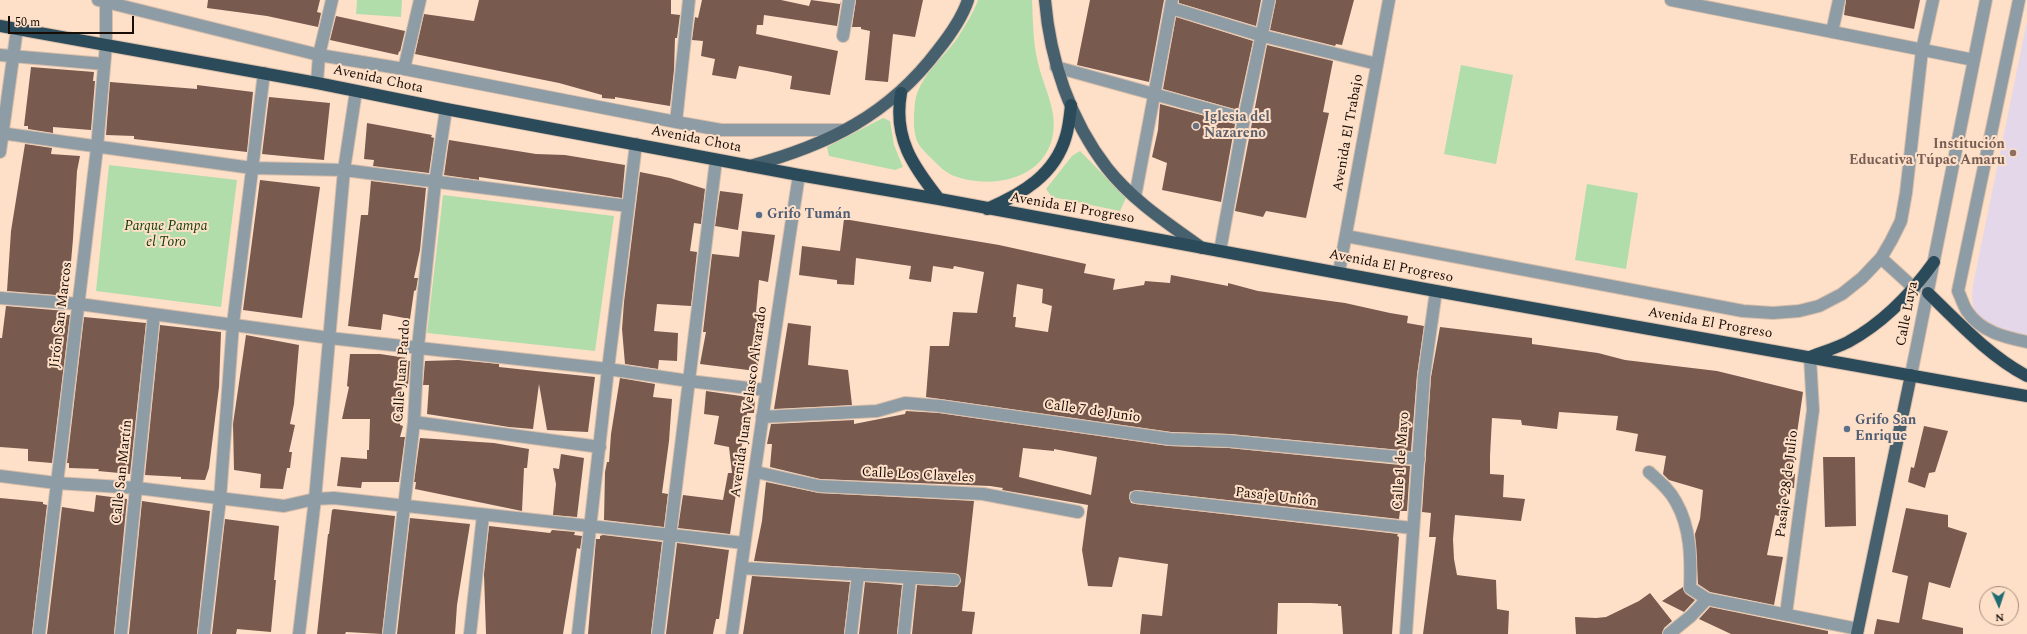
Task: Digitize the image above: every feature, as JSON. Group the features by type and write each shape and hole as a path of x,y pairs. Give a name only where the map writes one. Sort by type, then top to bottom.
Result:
{"highway":[{"name":"Avenida Chota","path":"0,26 264,73 750,166"},
{"path":"901,93 898,111 907,152 917,171 939,199"},
{"path":"987,209 1010,199 1033,186 1048,171 1060,153 1067,135 1071,105"},
{"name":"Avenida El Progreso","path":"750,166 939,199 1203,249 1340,272 1436,292 2027,396"},
{"path":"1810,357 1848,341 1895,308 1915,289 1934,262"},
{"path":"1928,293 1994,354 2027,376"}],"main road":[{"path":"750,166 787,156 844,130 879,110 901,93 926,66 950,34 968,0"},
{"path":"1045,0 1047,29 1056,67 1071,105 1091,145 1108,169 1135,196 1159,218 1203,249"},
{"name":"Calle Luya","path":"1858,631 1912,375"}],"street":[{"path":"317,83 319,55 332,0"},
{"path":"404,69 420,0"},
{"path":"676,122 689,0"},
{"path":"842,36 849,0"},
{"path":"1220,251 1244,119 1269,0"},
{"name":"Avenida El Trabajo","path":"1340,272 1389,0"},
{"path":"1832,32 1839,0"},
{"path":"1346,236 1743,311 1773,313 1799,311 1819,306 1842,294 1881,258 1901,221 1906,193 1922,50 1933,0"},
{"name":"Calle Luya","path":"1912,375 1986,0"},
{"path":"2019,0 1958,290 1967,311 1984,328 2001,336 2027,342"},
{"path":"103,1 319,55 404,69 721,130 844,130"},
{"name":"Jirón San Marcos","path":"39,634 97,148 106,45 103,1"},
{"path":"1677,1 1974,60"},
{"path":"1135,196 1172,4 1262,36 1377,64"},
{"path":"0,152 1,134 17,29"},
{"path":"0,55 104,64"},
{"path":"1056,67 1244,119"},
{"path":"204,634 220,498 233,324 264,73"},
{"path":"299,634 315,499 344,170 356,91"},
{"name":"Calle Juan Pardo","path":"389,634 405,507 414,422 418,347 436,183 446,109"},
{"path":"1,134 252,168 344,170 436,183 628,206"},
{"path":"578,634 608,369 636,144"},
{"path":"658,634 716,160"},
{"name":"Avenida Juan Velasco Alvarado","path":"732,634 744,543 756,472 765,390 799,175"},
{"path":"1881,258 1915,289"},
{"name":"Calle 1 de Mayo","path":"1406,634 1412,528 1424,376 1436,292"},
{"path":"0,298 79,304 330,338 608,369 765,390"},
{"name":"Calle San Martín","path":"121,634 154,314"},
{"name":"Pasaje 28 de Julio","path":"1786,614 1813,410 1810,357"},
{"name":"Calle 7 de Junio","path":"762,417 878,411 905,403 940,406 1170,439 1229,441 1418,459"},
{"path":"414,422 600,447"},
{"name":"Calle Los Claveles","path":"756,472 819,486 983,494 1078,512"},
{"path":"1649,472 1668,489 1677,503 1689,539 1691,561 1690,588 1706,599 1786,614 1858,631"},
{"path":"0,476 56,483 137,488 284,506 315,499 334,498 405,507 744,543"},
{"name":"Pasaje Unión","path":"1136,497 1412,528"},
{"path":"470,634 484,515"},
{"path":"741,568 954,580"},
{"path":"851,634 858,575"},
{"path":"904,634 910,578"},
{"path":"1669,634 1691,616 1706,599"}],"shaded area":[{"name":"Institución Educativa Túpac Amaru","path":"2027,21 2027,335 1995,330 1978,316 1973,306 1972,296"}],"green space":[{"path":"357,0 402,0 401,17 356,14"},
{"path":"978,0 1032,0 1036,55 1054,119 1052,139 1046,153 1037,164 1026,173 998,181 983,182 968,180 948,173 921,147 917,141 914,129 915,102 921,84 958,37 972,14"},
{"path":"1461,65 1513,75 1496,164 1444,154"},
{"path":"883,118 890,121 894,145 903,167 895,170 829,156 827,147"},
{"path":"1080,151 1126,198 1120,211 1052,197 1046,189 1072,156"},
{"name":"Parque Pampa el Toro","path":"109,165 237,180 221,307 96,291"},
{"path":"1587,184 1638,193 1626,269 1575,260"},
{"path":"443,195 614,216 595,351 427,333"}],"building":[{"path":"208,0 320,0 317,12 321,13 318,27 267,16 207,8"},
{"path":"479,0 671,0 671,14 680,15 677,38 675,38 674,70 670,106 615,97 615,99 602,98 602,95 559,83 415,54 424,14 474,21"},
{"path":"702,0 781,0 809,6 811,0 840,4 841,0 837,26 764,15 763,25 757,25 756,34 838,51 830,95 790,89 792,76 739,66 736,79 712,75 715,59 701,56 703,41 692,40 695,17 698,18"},
{"path":"856,0 923,0 915,37 893,34 888,82 865,80 870,31 861,29 861,27 852,27"},
{"path":"1090,0 1164,0 1149,82 1077,65"},
{"path":"1179,0 1261,0 1256,26 1179,3"},
{"path":"1276,0 1354,0 1342,45 1336,44 1335,46 1270,30"},
{"path":"1846,0 1920,0 1914,29 1844,15"},
{"path":"336,16 405,31 400,52 399,51 398,55 330,40"},
{"path":"1176,17 1253,41 1238,110 1163,89"},
{"path":"1267,45 1333,61 1323,112 1329,113 1306,218 1266,211 1263,217 1235,211"},
{"path":"31,67 94,72 93,81 95,81 91,130 53,127 53,133 28,129 28,126 24,126"},
{"path":"110,82 197,89 197,85 253,92 247,152 134,139 134,136 106,135"},
{"path":"269,97 330,103 324,160 262,154"},
{"path":"1160,104 1235,124 1221,202 1162,190 1167,163 1152,157 1158,130"},
{"path":"367,123 432,135 431,137 434,138 429,173 373,166 374,160 364,159"},
{"path":"449,140 536,154 565,155 625,165 622,198 479,177 479,180 444,175"},
{"path":"25,144 52,148 51,154 80,156 77,171 68,296 7,291 11,231"},
{"path":"640,172 670,178 705,189 701,224 694,223 690,251 697,252 691,306 657,304 654,331 678,333 677,361 659,360 658,369 625,364 622,329 624,302"},
{"path":"260,180 320,187 302,318 243,310"},
{"path":"371,181 426,188 420,250 414,278 418,278 416,290 414,291 410,319 383,314 381,330 348,326 361,215 368,215"},
{"path":"720,191 743,194 738,230 715,226"},
{"path":"844,219 999,245 1086,264 1084,273 1115,279 1113,290 1144,285 1145,281 1170,283 1171,275 1228,286 1228,283 1258,291 1345,303 1408,316 1407,323 1424,326 1417,375 1411,451 1230,434 1171,432 926,397 930,346 949,346 953,312 977,313 984,272 954,266 953,269 933,266 931,282 909,279 911,266 856,258 854,285 837,284 837,280 799,275 802,246 840,251","holes":["1017,284 1043,289 1042,303 1052,306 1048,332 1015,327 1016,317 1013,317"]},
{"path":"742,231 775,235 768,282 759,280 756,312 762,313 760,339 758,339 758,371 700,364 706,332 703,332 712,254 739,257"},
{"path":"6,306 66,311 66,315 70,315 52,463 28,461 28,449 0,447 0,338 2,338"},
{"path":"84,317 146,323 130,474 98,471 99,469 69,468 69,463 67,463"},
{"path":"788,323 811,326 808,365 848,370 852,405 774,409"},
{"path":"160,325 221,332 219,387 209,468 205,480 145,475"},
{"path":"1440,327 1532,338 1532,344 1598,353 1625,360 1717,371 1803,392 1796,440 1792,453 1795,454 1793,474 1795,474 1794,488 1788,487 1783,517 1775,515 1767,555 1783,557 1774,605 1710,592 1698,584 1695,534 1700,519 1703,490 1669,480 1663,474 1666,456 1635,451 1638,434 1616,430 1618,416 1559,412 1557,429 1522,425 1521,420 1492,418 1490,474 1504,475 1503,497 1525,499 1521,521 1455,515 1453,539 1454,559 1457,575 1496,580 1497,609 1509,611 1508,634 1423,634 1436,537 1429,537 1431,513 1422,512 1431,377"},
{"path":"246,335 299,345 294,404 290,424 295,425 289,452 292,452 290,468 287,468 283,489 260,488 261,474 234,470 233,424"},
{"path":"350,354 380,354 407,358 407,361 410,361 408,385 402,384 400,425 403,426 400,437 405,437 399,482 362,482 361,488 337,486 341,457 367,459 367,450 369,450 370,419 342,419 349,387 347,386"},
{"path":"458,360 499,364 499,367 595,377 588,432 547,430 539,384 533,429 509,427 427,414 429,385 423,385 425,361"},
{"path":"620,378 655,384 653,397 672,399 669,441 662,493 668,494 664,527 604,520 605,472 607,462 609,462 611,434"},
{"path":"706,391 755,398 754,413 747,413 743,441 734,474 739,474 730,534 678,528 683,495 723,500 728,473 732,473 729,447 714,444 719,416 704,414"},
{"path":"906,411 939,413 1169,446 1229,448 1410,466 1407,511 1400,511 1399,519 1137,490 1130,492 1129,497 1131,503 1135,504 1398,534 1392,634 1343,634 1341,606 1338,606 1338,604 1278,603 1277,634 1140,634 1142,614 1162,616 1168,564 1119,557 1112,587 1088,586 1082,550 1088,505 1002,490 1003,488 990,486 820,479 770,467 772,444 767,444 771,424 854,420 854,424 905,414","holes":["1023,448 1054,451 1054,449 1097,457 1091,495 1019,477"]},
{"path":"1924,426 1948,431 1935,472 1929,473 1925,488 1908,482 1911,467 1914,468"},
{"path":"420,438 494,443 529,449 527,468 524,468 522,511 415,489 416,482 414,482"},
{"path":"561,454 584,458 577,517 553,515 556,484 553,468 559,469"},
{"path":"1823,457 1855,457 1856,526 1825,527"},
{"path":"766,482 819,493 974,501 962,611 975,612 972,634 912,634 917,585 957,587 961,581 958,574 754,561 762,521"},
{"path":"96,495 127,499 114,634 47,634 62,507 94,512"},
{"path":"0,498 43,502 43,504 47,505 32,634 0,634"},
{"path":"142,501 210,511 197,634 129,634"},
{"path":"1906,508 1948,515 1948,527 1967,533 1950,588 1929,582 1922,619 1963,628 1963,634 1874,634 1877,619 1899,623 1908,576 1892,572"},
{"path":"332,510 395,516 382,634 346,632 345,634 317,634 328,534"},
{"path":"410,518 470,524 457,605 455,634 397,634"},
{"path":"225,519 279,526 271,632 237,629 236,634 212,634"},
{"path":"489,526 550,533 552,530 575,532 574,535 582,536 580,549 577,548 563,634 486,634 484,574"},
{"path":"603,535 662,542 651,634 588,634 596,539 600,539 600,536"},
{"path":"677,543 729,550 719,619 716,619 713,634 666,634"},
{"path":"752,576 850,582 844,634 743,634"},
{"path":"865,582 902,585 897,634 859,634"},
{"path":"1683,587 1686,594 1695,600 1684,612 1662,601"},
{"path":"1650,593 1672,621 1664,628 1662,634 1576,634 1575,617 1606,617 1639,601"},
{"path":"1710,607 1828,631 1828,634 1731,634 1699,619"}],"place":[{"name":"Iglesia del Nazareno","path":"1196,126"},
{"name":"Institución Educativa Túpac Amaru","path":"2013,153"},
{"name":"Grifo Tumán","path":"759,215"},
{"name":"Grifo San Enrique","path":"1847,429"}]}
